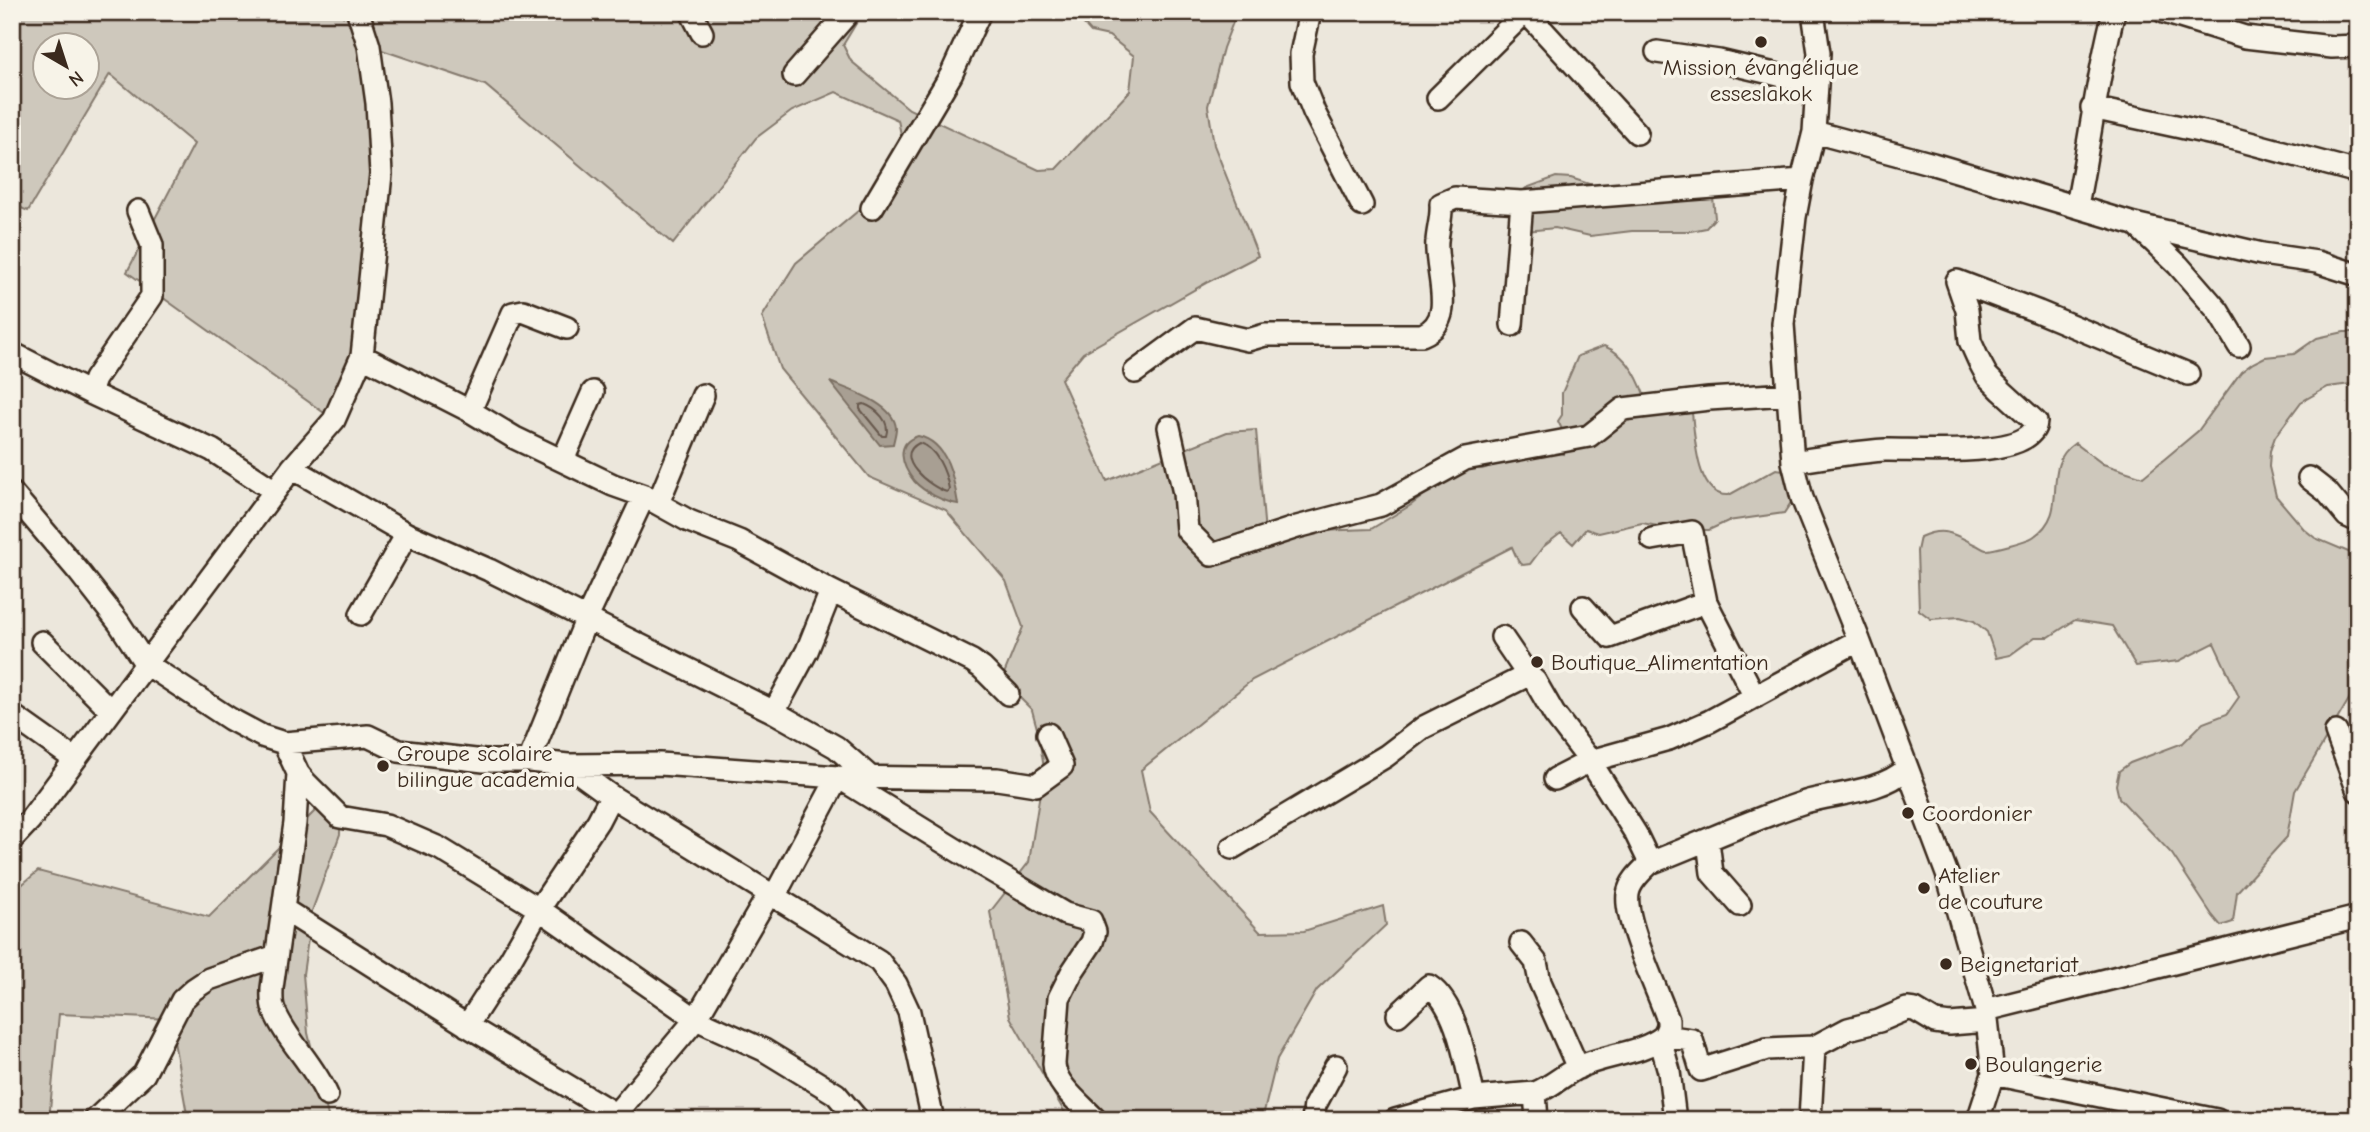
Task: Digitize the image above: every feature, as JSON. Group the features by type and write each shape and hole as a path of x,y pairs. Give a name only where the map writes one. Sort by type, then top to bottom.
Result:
{"street":[{"path":"12,839 30,820 292,468 334,421 362,356 381,174 377,103 369,46 358,12"},
{"path":"691,12 702,33"},
{"path":"794,75 849,12"},
{"path":"872,208 951,75 980,12"},
{"path":"1310,12 1301,54 1302,82 1314,112 1362,205"},
{"path":"1438,98 1525,12 1637,133"},
{"path":"1813,12 1819,53 1815,132 1802,180 1783,324 1793,463 1802,498 1947,874 1986,1015 1993,1074 1978,1120"},
{"path":"2077,205 2087,155 2092,108 2114,12"},
{"path":"2164,12 2245,37 2332,47 2358,46"},
{"path":"1657,52 1719,61 1817,84"},
{"path":"2092,108 2227,137 2358,172"},
{"path":"1815,132 2077,205 2134,224 2262,254 2317,262 2358,275"},
{"path":"1135,372 1195,328 1248,340 1265,335 1422,335 1433,331 1443,307 1436,243 1442,215 1441,204 1455,198 1522,202 1802,180"},
{"path":"1512,325 1522,202"},
{"path":"90,393 95,379 152,296 152,245 138,211"},
{"path":"2134,224 2178,265 2218,311 2239,346"},
{"path":"1793,463 1885,450 1959,451 1992,447 2026,438 2032,433 2036,422 1987,376 1979,361 1970,341 1967,310 1957,281 2188,374"},
{"path":"470,411 513,313 523,311 567,328"},
{"path":"12,354 212,450 275,491"},
{"path":"362,356 470,411 515,438 613,485 651,500 689,521 754,548 831,591 972,661 1008,694"},
{"path":"563,460 593,392"},
{"path":"1169,427 1184,493 1187,530 1212,555 1297,527 1381,505 1465,459 1590,436 1623,409 1709,399 1788,394"},
{"path":"529,761 586,620 651,500 703,395"},
{"path":"292,468 407,534 489,570 774,712 836,747 869,776"},
{"path":"2309,478 2327,492 2347,516 2358,521"},
{"path":"12,493 119,623 145,663 207,706 262,736 284,743 368,736 399,751 484,761 529,761 568,765 660,764 838,777 997,779 1036,785 1062,766 1048,734"},
{"path":"1652,539 1692,532 1706,602 1755,697"},
{"path":"361,614 407,534"},
{"path":"774,712 807,651 831,591"},
{"path":"1583,607 1610,637 1706,602"},
{"path":"1502,637 1528,676 1535,681 1554,714 1590,761 1636,834 1650,863"},
{"path":"1555,779 1590,761 1669,739 1755,697 1859,640"},
{"path":"42,642 110,710"},
{"path":"1232,848 1296,807 1386,756 1424,727 1528,676"},
{"path":"14,718 74,759"},
{"path":"2336,732 2358,791"},
{"path":"284,743 298,773 340,817 386,825 439,848 540,909 696,1019 764,1050 836,1094 858,1120"},
{"path":"568,765 611,796 879,961 896,984 909,1012 933,1120"},
{"path":"1675,1120 1662,1038 1668,1027 1668,1020 1631,921 1628,893 1635,878 1650,863 1808,801 1843,795 1898,777 1906,769"},
{"path":"298,773 295,823 272,988 273,1007 281,1023 313,1067 327,1094"},
{"path":"283,909 467,1026 620,1117 696,1019 771,896 838,777"},
{"path":"838,777 1065,914 1091,921 1095,932 1092,942 1059,998 1054,1073 1096,1120"},
{"path":"467,1026 598,821 611,796"},
{"path":"1708,841 1712,873 1740,905"},
{"path":"1395,1120 1474,1098 1535,1093 1578,1068 1662,1038 1692,1041 1702,1070 1767,1049 1814,1047 1848,1029 1879,1021 1907,1009 1915,1010 1935,1022 1950,1024 2358,917"},
{"path":"1521,943 1536,962 1539,982 1578,1068"},
{"path":"95,1120 144,1074 182,1000 194,989 209,979 276,956"},
{"path":"1398,1015 1429,986 1437,992 1447,1005 1457,1032 1474,1098"},
{"path":"1810,1120 1814,1047"},
{"path":"1313,1120 1315,1105 1336,1066"},
{"path":"1993,1074 2211,1119"},
{"path":"1535,1093 1537,1120"}],"shaded area":[{"path":"12,12 340,12 343,16 345,12 863,12 843,45 851,61 909,109 1039,170 1056,169 1130,91 1134,56 1109,36 1091,32 1073,12 1237,12 1223,48 1208,106 1214,145 1258,256 1083,353 1061,379 1107,481 1227,432 1256,430 1265,533 1371,529 1411,505 1461,467 1482,469 1544,450 1564,454 1567,440 1558,421 1562,415 1562,393 1578,356 1604,346 1628,363 1649,409 1679,407 1692,413 1699,464 1710,487 1718,493 1729,495 1776,469 1784,470 1792,501 1784,513 1728,521 1709,530 1679,530 1642,523 1599,533 1586,529 1573,544 1561,533 1543,547 1530,564 1523,565 1518,561 1512,547 1252,680 1141,770 1150,812 1260,932 1304,931 1383,906 1386,925 1317,990 1277,1059 1262,1120 1069,1120 1010,1017 990,912 1029,862 1044,768 1032,710 1018,696 1004,674 1023,627 1006,581 946,510 869,477 780,369 762,317 796,263 908,169 898,120 836,92 792,111 756,138 673,244 485,85 370,46 384,165 362,356 334,420 127,272 194,144 110,74 102,87 102,32 32,32 32,102 93,102 28,211 12,204"},
{"path":"1556,177 1571,178 1607,190 1713,197 1715,218 1706,228 1691,231 1632,231 1590,236 1555,228 1527,231 1516,197 1526,188"},
{"path":"2358,332 2358,383 2328,387 2301,402 2275,437 2270,451 2269,467 2276,496 2304,529 2315,538 2358,556 2358,684 2295,791 2287,837 2237,892 2233,922 2221,926 2172,854 2119,798 2116,785 2119,771 2130,763 2183,743 2203,723 2227,714 2239,697 2214,643 2179,661 2136,666 2112,626 2075,620 2049,637 2035,637 2010,655 1996,658 1987,632 1974,621 1960,617 1931,619 1919,610 1917,551 1920,537 1936,532 1955,535 1986,550 2033,537 2045,527 2051,515 2058,465 2064,453 2075,443 2103,464 2143,477 2198,431 2241,372 2253,363 2265,357 2294,354 2317,338"},
{"path":"324,802 340,817 340,834 312,911 303,974 308,1033 329,1120 188,1120 170,1019 59,1014 49,1120 12,1120 12,893 38,871 209,917"}],"water":[{"path":"830,382 859,393 888,411 896,428 893,444 880,445"},
{"path":"918,436 928,440 943,454 951,473 958,504 929,493 910,475 902,456 903,449 910,439"}],"place":[{"name":"Mission évangélique esseslakok","path":"1761,42"},
{"name":"Boutique_Alimentation","path":"1537,662"},
{"name":"Groupe scolaire bilingue academia","path":"383,766"},
{"name":"Coordonier","path":"1908,813"},
{"name":"Atelier de couture","path":"1924,888"},
{"name":"Beignetariat","path":"1946,964"},
{"name":"Boulangerie","path":"1971,1064"}]}
